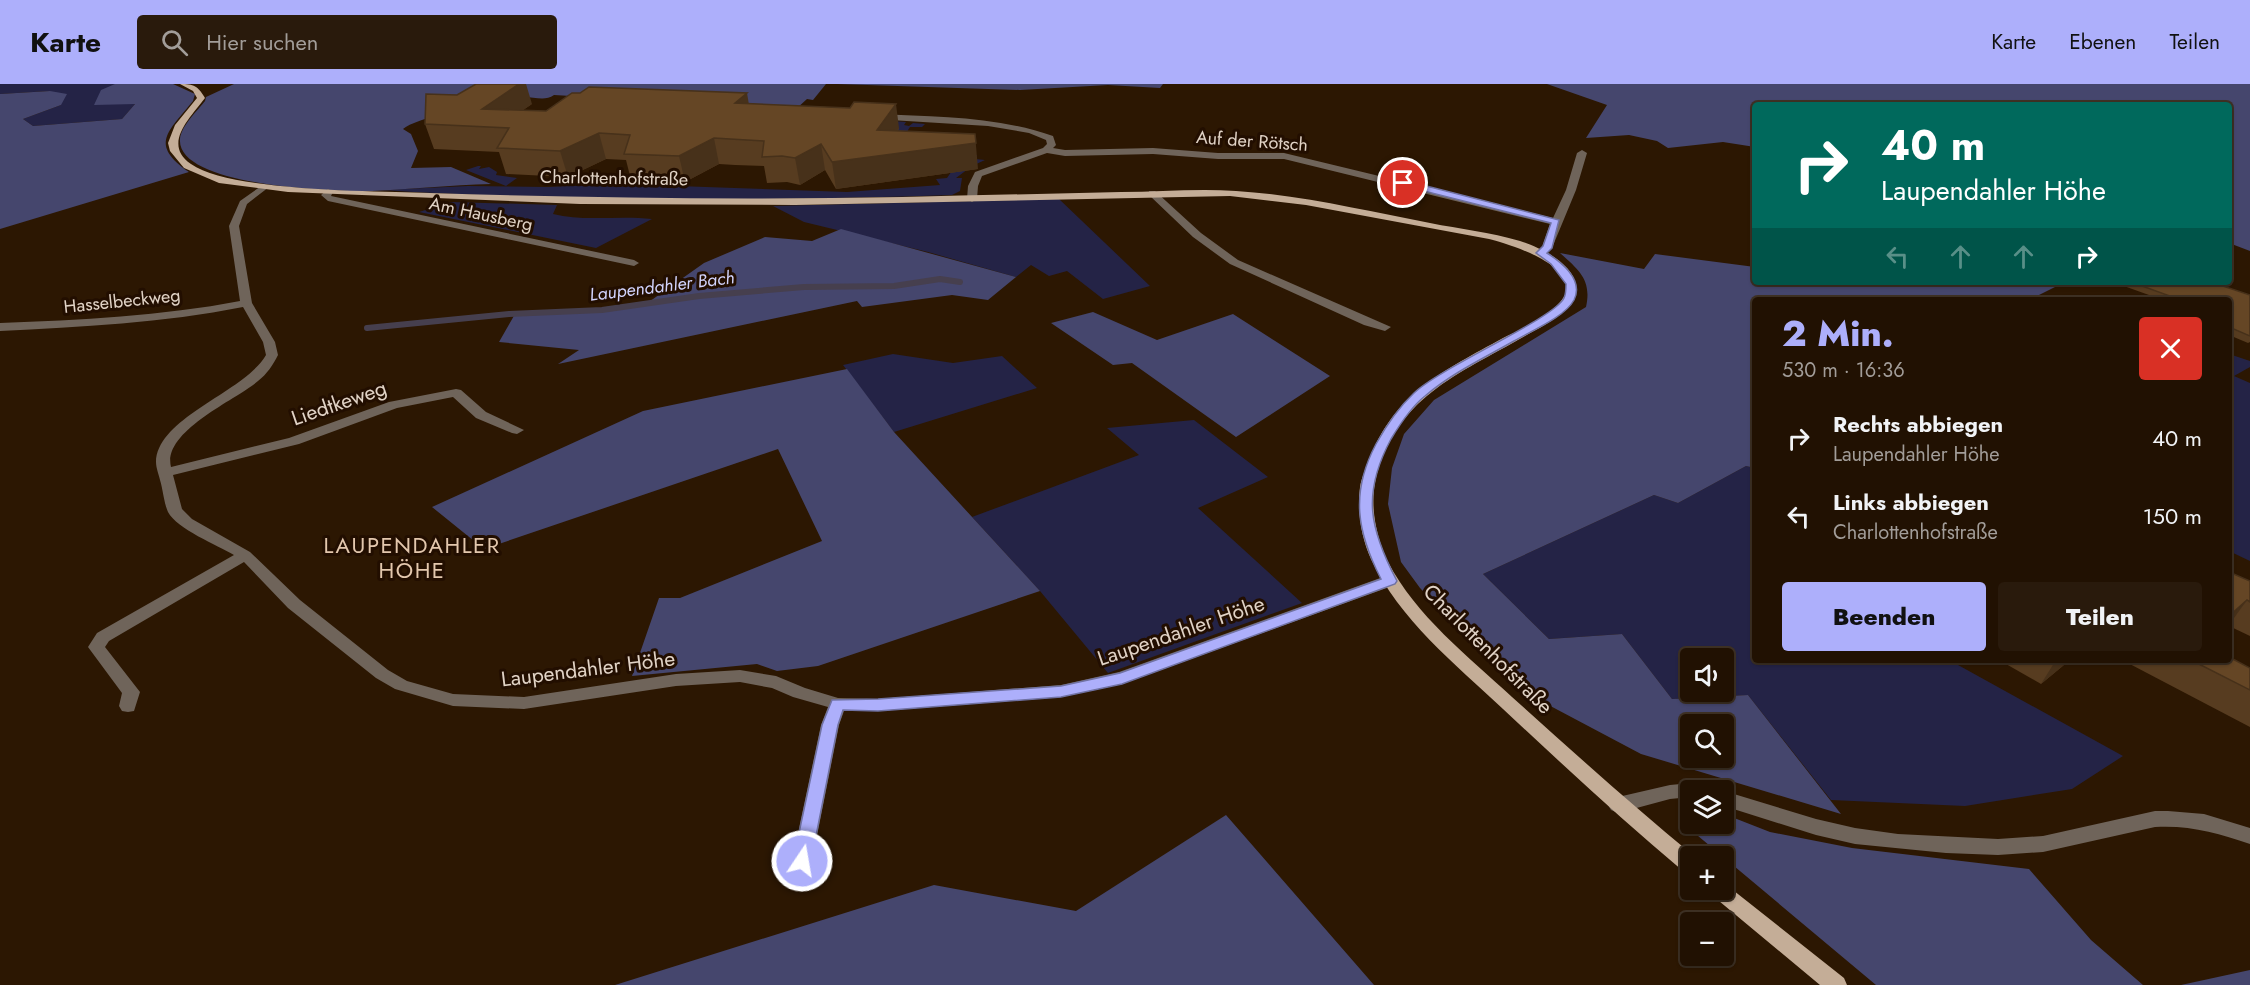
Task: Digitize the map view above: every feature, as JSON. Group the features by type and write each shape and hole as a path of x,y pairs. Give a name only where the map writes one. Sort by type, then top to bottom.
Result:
{"main road":[{"name":"Charlottenhofstraße","path":"184,84 200,92 201,98 175,131 172,143 180,159 187,166 207,176 264,187 328,192 507,199 663,202 1230,193 1283,198 1492,238 1541,253 1564,272 1571,284 1569,299 1554,314 1452,370 1419,394 1393,424 1375,458 1365,496 1368,529 1375,554 1389,581 1427,627 1618,805 1680,857"},
{"path":"1732,900 1836,985"}],"street":[{"path":"863,116 1014,128 1050,138 1052,145 1046,150"},
{"name":"Auf der Rötsch","path":"972,198 975,179 981,172 1046,150 1065,153 1153,151 1218,156 1284,156 1413,185 1556,222"},
{"path":"1541,253 1547,248 1571,190 1582,153"},
{"name":"Laupendahler Höhe","path":"264,187 247,199 234,222 246,303 272,349 270,361 253,379 193,418 174,436 165,452 163,462 172,503 181,517 245,555 294,604 375,669 400,685 423,693 453,699 524,703 676,680 740,676 776,682 799,693 837,704 878,705 1061,691 1122,678 1389,581"},
{"name":"Am Hausberg","path":"328,192 326,195 328,198 634,263"},
{"path":"1152,193 1197,235 1234,262 1368,323 1385,327"},
{"name":"Hasselbeckweg","path":"0,327 70,324 216,309 246,303"},
{"name":"Liedtkeweg","path":"166,473 294,441 394,405 456,393 481,415 517,430"},
{"path":"128,706 131,692 96,647 103,637 245,555"},
{"path":"802,861 830,725 837,704"},
{"path":"1618,805 1680,791"},
{"path":"1734,802 1816,827 1898,842 1998,847 2043,844 2156,819 2173,818 2215,824 2250,836"}],"shaded area":[{"path":"0,84 115,84 135,104 122,119 33,126 23,119 61,105 50,91 0,94"},
{"path":"115,84 173,84 195,94 193,101 170,130 166,145 169,153 189,172 0,229 0,94 50,91 67,94 61,105 23,119 33,126 122,119 135,104 94,105 101,90"},
{"path":"234,84 826,84 813,100 807,99 796,109 554,95 542,98 521,97 478,105 424,119 403,129 411,134 418,151 411,168 451,167 491,184 354,191 296,188 230,177 204,168 186,155 180,139 187,124 206,97"},
{"path":"837,84 1163,84 1160,88 1108,85 1020,90"},
{"path":"1547,84 2250,84 2250,251 2232,244 2232,102 1752,102 1752,147 1723,142 1668,148 1657,141 1629,135 1586,138 1607,105"},
{"path":"865,119 906,122 904,125 909,126 913,123 925,124 922,127 910,127 895,150 977,155 975,159 985,160 956,178 962,178 960,191 952,195 667,199 524,197 382,190 468,186 548,187 619,184 847,192 940,185 936,179 947,178 960,159 882,152 898,128 858,127 837,130 843,125 848,126"},
{"path":"481,166 479,169 489,167 497,172 496,175 517,178 506,186 466,170"},
{"path":"1059,199 1150,286 1103,299 1067,271 1049,276 1031,265 1016,277 928,252 804,222 773,206"},
{"path":"451,202 557,205 553,214 589,218 652,219 596,248 419,212"},
{"path":"841,229 1016,277 988,300 952,295 862,307 857,301 558,364 579,350 499,342 515,314 533,311 555,313 646,304 704,263 765,237 812,241"},
{"path":"1560,253 1644,269 1655,254 1752,267 1752,285 2059,285 2035,297 1752,297 1752,467 1746,466 1678,503 1654,495 1483,574 1549,639 1622,634 1672,699 1680,699 1680,702 1734,702 1734,696 1748,695 1841,814 1734,782 1734,780 1688,768 1734,768 1734,714 1680,714 1680,766 1641,754 1520,690 1420,588 1401,562 1388,504 1392,468 1404,434 1434,400 1586,307 1587,290 1582,276"},
{"path":"1093,312 1157,340 1233,314 1330,376 1236,437 1132,363 1113,365 1051,323"},
{"path":"893,354 953,363 1002,356 1037,388 894,432 843,365"},
{"path":"2232,355 2250,361 2250,367 2234,376 2250,383 2250,561 2232,552"},
{"path":"847,369 894,432 1040,591 818,666 777,671 757,664 632,676 659,598 680,598 822,541 778,449 484,549 432,507 643,411"},
{"path":"1194,420 1268,477 1198,508 1302,603 1108,673 1040,591 972,517 1139,455 1107,428"},
{"path":"1746,466 1752,467 1752,663 1954,663 2123,756 2072,789 1965,806 1831,800 1748,695 1734,696 1734,648 1680,648 1680,699 1672,699 1622,634 1549,639 1483,574 1654,495 1678,503"},
{"path":"1226,815 1374,985 615,985 934,885 1076,911"},
{"path":"1734,818 1770,832 1852,848 2029,869 2091,940 2143,985 1876,985 1734,866 1734,846 1710,846 1696,834 1734,834"},
{"path":"2250,970 2250,985 2181,985"}],"building":[{"path":"476,84 519,84 482,109 546,111 572,93 580,93 589,87 747,93 735,103 850,108 854,102 896,104 877,130 975,134 976,143 832,162 821,144 795,158 762,157 764,141 714,138 679,156 624,154 630,135 599,133 560,151 497,148 509,128 425,124 426,94 457,95"},
{"path":"2139,285 2220,285 2250,295 2250,336 2232,328 2232,297 2168,297 2170,296"},
{"path":"2232,573 2250,581 2250,602 2247,600 2232,613"},
{"path":"2232,659 2250,668 2250,690 2197,663 2232,663"}],"waterway":[{"name":"Laupendahler Bach","path":"367,328 509,314 602,310 699,296 804,287 894,286 940,279 960,282"}],"district":[{"name":"LAUPENDAHLER HÖHE","path":"412,558"}],"route":[{"path":"802,861 830,725 837,704 878,705 1061,691 1122,678 1389,581 1375,554 1368,529 1365,496 1375,458 1393,424 1419,394 1452,370 1554,314 1569,299 1571,284 1564,272 1541,253 1547,248 1556,222 1403,183"}]}
